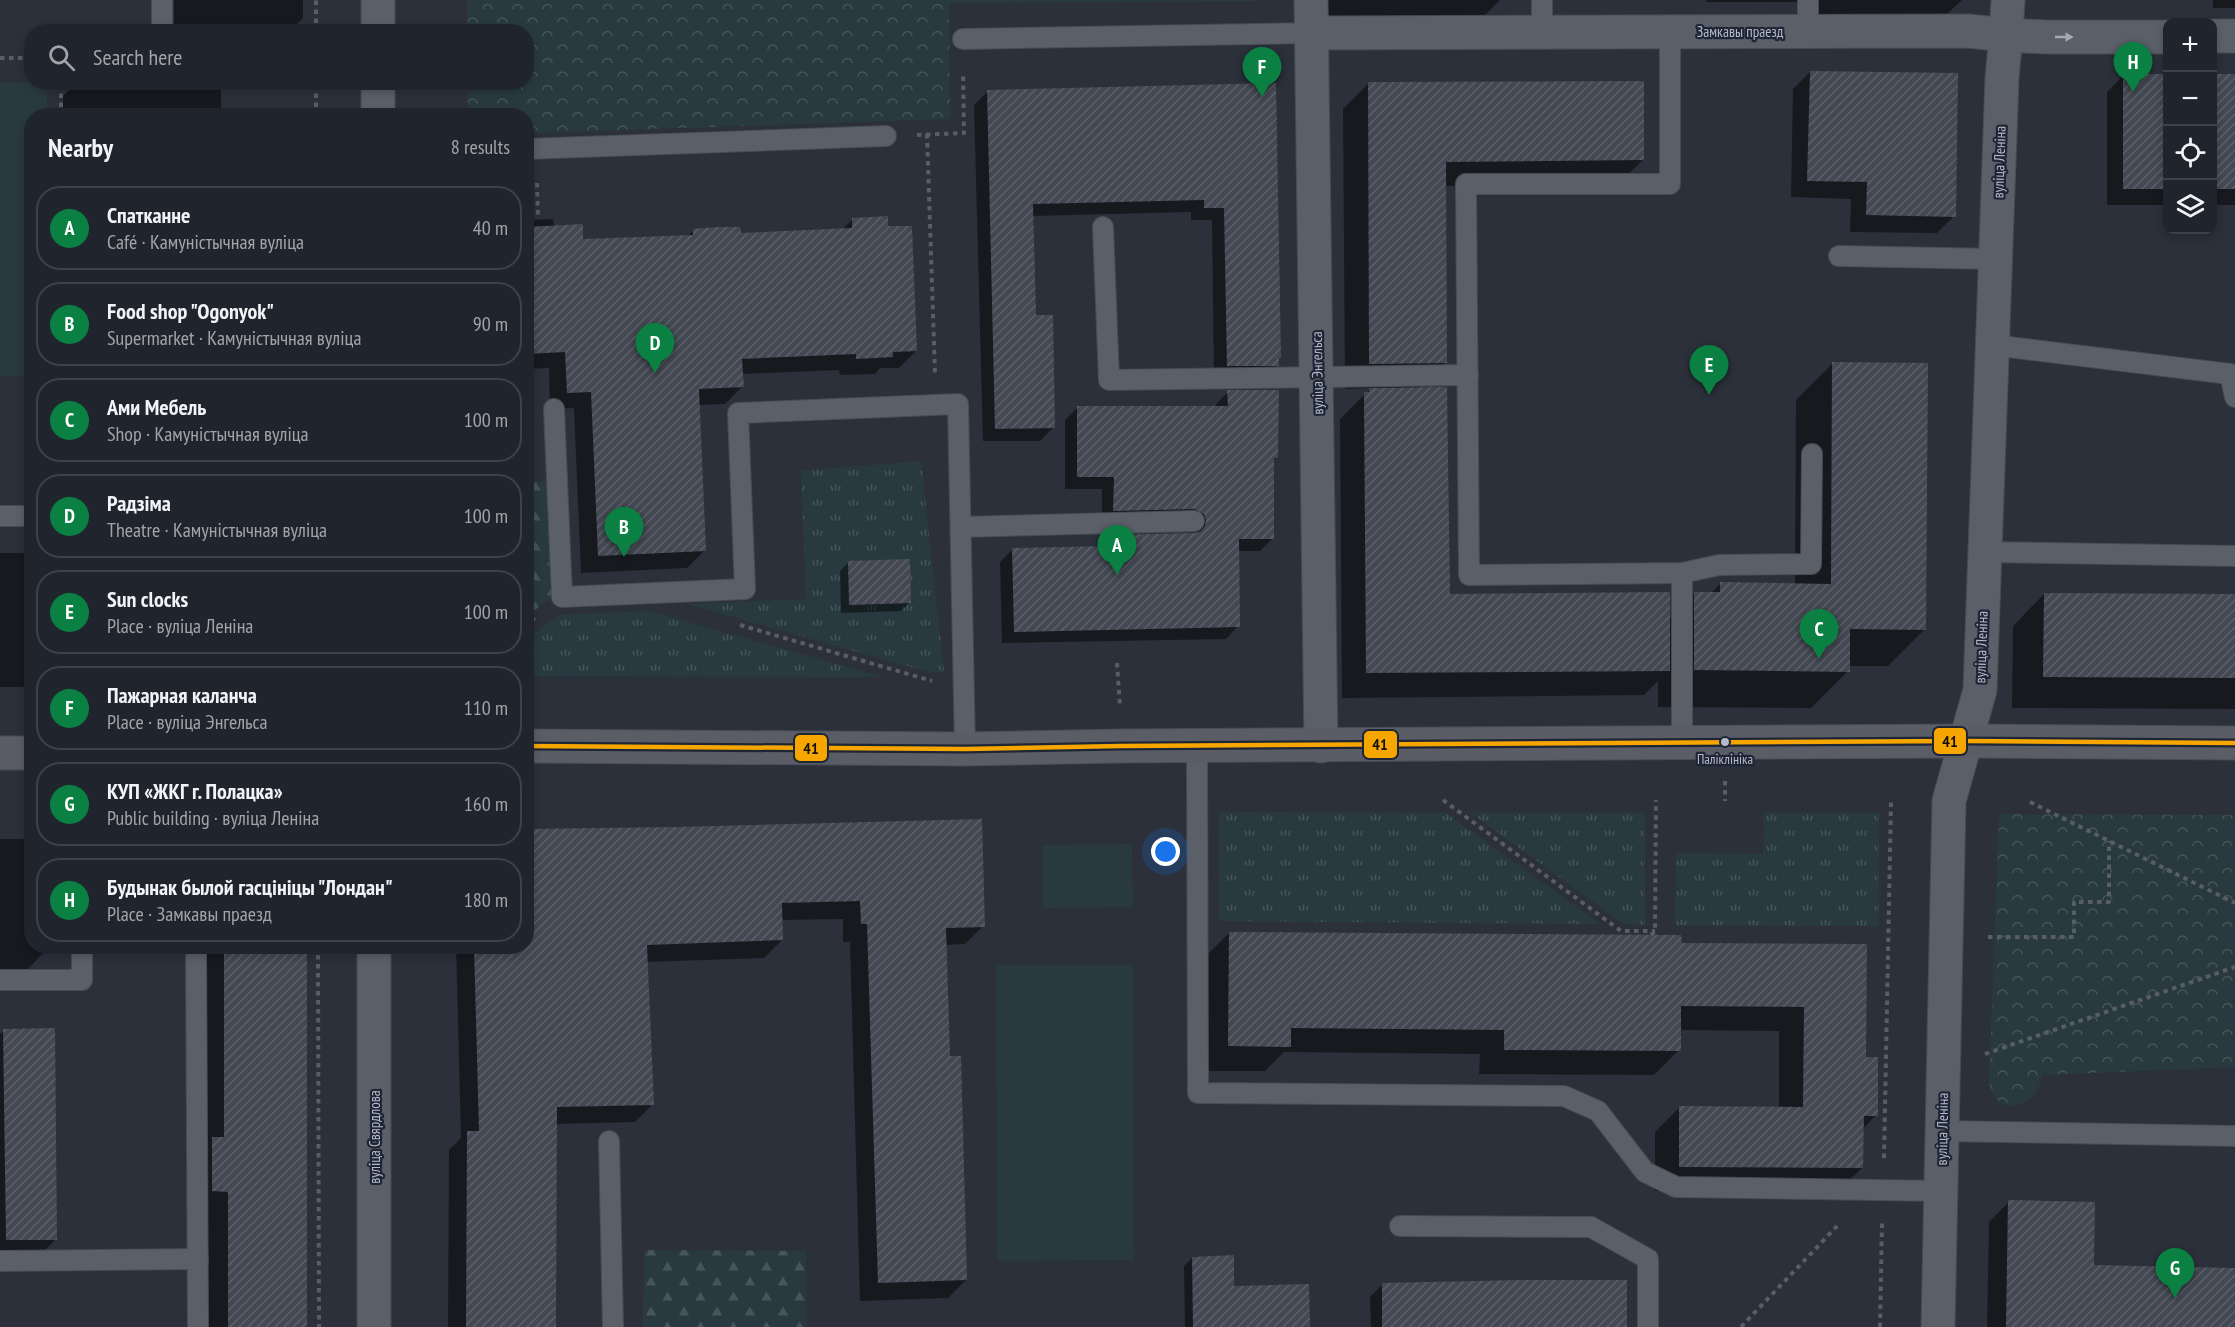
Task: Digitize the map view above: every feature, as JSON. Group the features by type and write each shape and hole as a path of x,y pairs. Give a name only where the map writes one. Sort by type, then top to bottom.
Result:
{"main road":[{"path":"534,746 965,749 1966,741 2235,743"},
{"path":"0,753 24,753"}],"street":[{"path":"378,0 378,24"},
{"name":"вуліца Энгельса","path":"1311,0 1321,746"},
{"name":"вуліца Леніна","path":"1938,1327 1949,801 1980,690 1995,259 2008,0"},
{"name":"Замкавы праезд","path":"1312,33 1670,32 1808,16 2006,35 2163,37"},
{"path":"2217,36 2235,36"},
{"path":"378,90 378,108"},
{"name":"вуліца Свярдлова","path":"374,954 374,1327"}],"lane":[{"path":"162,0 162,24"},
{"path":"1542,0 1542,32"},
{"path":"1670,32 1670,184 1466,184 1469,575 1682,573 1719,565 1811,564 1812,454"},
{"path":"963,39 1312,33"},
{"path":"534,148 886,136"},
{"path":"1103,227 1109,380 1468,375"},
{"path":"1839,256 1995,259"},
{"path":"1992,345 2230,374 2235,397"},
{"path":"554,409 562,597 745,589 738,412 957,404 965,749"},
{"path":"0,516 24,516"},
{"path":"961,527 1194,521"},
{"path":"1985,552 2235,556"},
{"path":"1682,573 1682,743"},
{"path":"1197,747 1198,1093 1564,1096 1598,1111 1645,1172 1676,1187 1941,1191"},
{"path":"0,981 82,980 82,954"},
{"path":"196,954 198,1327"},
{"path":"1942,1131 2235,1136"},
{"path":"609,1141 613,1327"},
{"path":"1400,1226 1591,1227 1648,1259 1648,1327"},
{"path":"0,1261 198,1259"}],"path":[{"path":"316,0 316,24"},
{"path":"886,136 964,133 963,39"},
{"path":"0,58 24,58"},
{"path":"61,90 61,108"},
{"path":"316,90 316,108"},
{"path":"927,134 935,404"},
{"path":"737,624 964,690"},
{"path":"1651,935 1655,931 1656,800"},
{"path":"1443,801 1621,931 1655,931"},
{"path":"1880,1327 1877,1190 1891,802"},
{"path":"2030,802 2235,903"},
{"path":"1988,937 2074,937 2074,902 2109,902 2109,841"},
{"path":"318,954 319,1327"},
{"path":"1985,1054 2235,967"},
{"path":"1742,1327 1877,1190"}],"green space":[{"path":"467,0 1260,0 949,3 950,119 534,133 534,108 468,108 468,90 534,90 534,24 468,24"},
{"path":"0,83 24,83 24,90 47,90 47,108 24,108 24,376 0,376"},
{"path":"921,461 944,672 928,672 688,604 806,599 801,471"},
{"path":"546,481 551,598 534,611 534,482"},
{"path":"649,611 883,677 534,676 534,634 559,615"},
{"path":"1219,812 1446,813 1600,924 1219,921"},
{"path":"1471,813 1645,813 1645,925 1624,924"},
{"path":"1764,813 1879,813 1879,926 1675,925 1676,853 1763,854"},
{"path":"1999,814 2235,815 2235,1067 2042,1075 2039,1086 2025,1102 2008,1105 2000,1102 1993,1094 1989,1082"},
{"path":"1132,844 1133,907 1043,908 1042,845"},
{"path":"996,965 1133,965 1134,1260 997,1261"},
{"path":"644,1250 806,1251 806,1327 643,1327"}],"building":[{"path":"1810,71 1958,73 1956,217 1866,215 1867,182 1807,181"},
{"path":"2123,74 2163,74 2163,189 2123,189"},
{"path":"2217,74 2235,74 2235,189 2217,189"},
{"path":"1644,81 1644,160 1446,162 1447,363 1369,364 1368,82"},
{"path":"1276,83 1281,357 1279,366 1227,366 1224,208 1204,208 1204,200 1033,204 1036,315 1053,315 1055,428 995,429 987,90"},
{"path":"888,216 888,226 912,226 917,351 893,352 893,357 856,359 856,354 742,359 744,387 699,389 706,551 598,556 591,392 567,393 565,352 534,354 534,227 583,224 583,239 693,235 693,229 717,227 740,227 741,233 852,228 852,218"},
{"path":"1832,362 1928,363 1926,630 1850,629 1850,672 1694,670 1694,592 1720,592 1720,582 1831,584"},
{"path":"1447,387 1450,594 1670,592 1670,671 1366,673 1364,392 1369,392 1369,388"},
{"path":"1227,390 1279,390 1278,458 1274,458 1274,539 1239,539 1240,627 1014,632 1012,548 1113,546 1113,535 1194,533 1201,531 1205,526 1204,514 1194,509 1113,511 1114,477 1077,477 1077,406 1228,406"},
{"path":"910,559 911,603 849,605 848,561"},
{"path":"2044,593 2235,594 2235,678 2043,677"},
{"path":"982,819 985,927 946,928 950,1056 961,1056 967,1280 878,1283 867,924 861,924 860,901 782,903 783,940 647,945 654,1105 557,1107 556,1327 466,1327 467,1131 479,1131 474,954 534,954 534,829"},
{"path":"1229,932 1681,935 1682,943 1867,944 1866,1057 1878,1057 1878,1116 1864,1116 1863,1168 1679,1167 1679,1106 1803,1107 1804,1007 1681,1006 1681,1051 1504,1050 1504,1030 1291,1028 1291,1047 1228,1046"},
{"path":"224,954 307,954 307,1327 228,1327 228,1192 212,1191 212,1137 224,1137"},
{"path":"55,1028 57,1240 6,1240 3,1029"},
{"path":"2008,1200 2095,1202 2094,1265 2235,1268 2235,1327 2006,1327"},
{"path":"1234,1255 1234,1286 1309,1284 1310,1327 1193,1327 1192,1257"},
{"path":"1627,1280 1627,1327 1382,1327 1382,1283"}],"transit line":[{"name":"41","path":"534,746 965,749 1966,741 2235,743"}],"place":[{"name":"Будынак былой гасцініцы \"Лондан\"","path":"2133,92"},
{"name":"Пажарная каланча","path":"1262,97"},
{"name":"Радзіма","path":"655,373"},
{"name":"Sun clocks","path":"1709,395"},
{"name":"Food shop \"Ogonyok\"","path":"624,557"},
{"name":"Спатканне","path":"1117,575"},
{"name":"Ами Мебель","path":"1819,659"},
{"name":"Паліклініка","path":"1725,742"},
{"name":"КУП «ЖКГ г. Полацка»","path":"2175,1298"}]}
